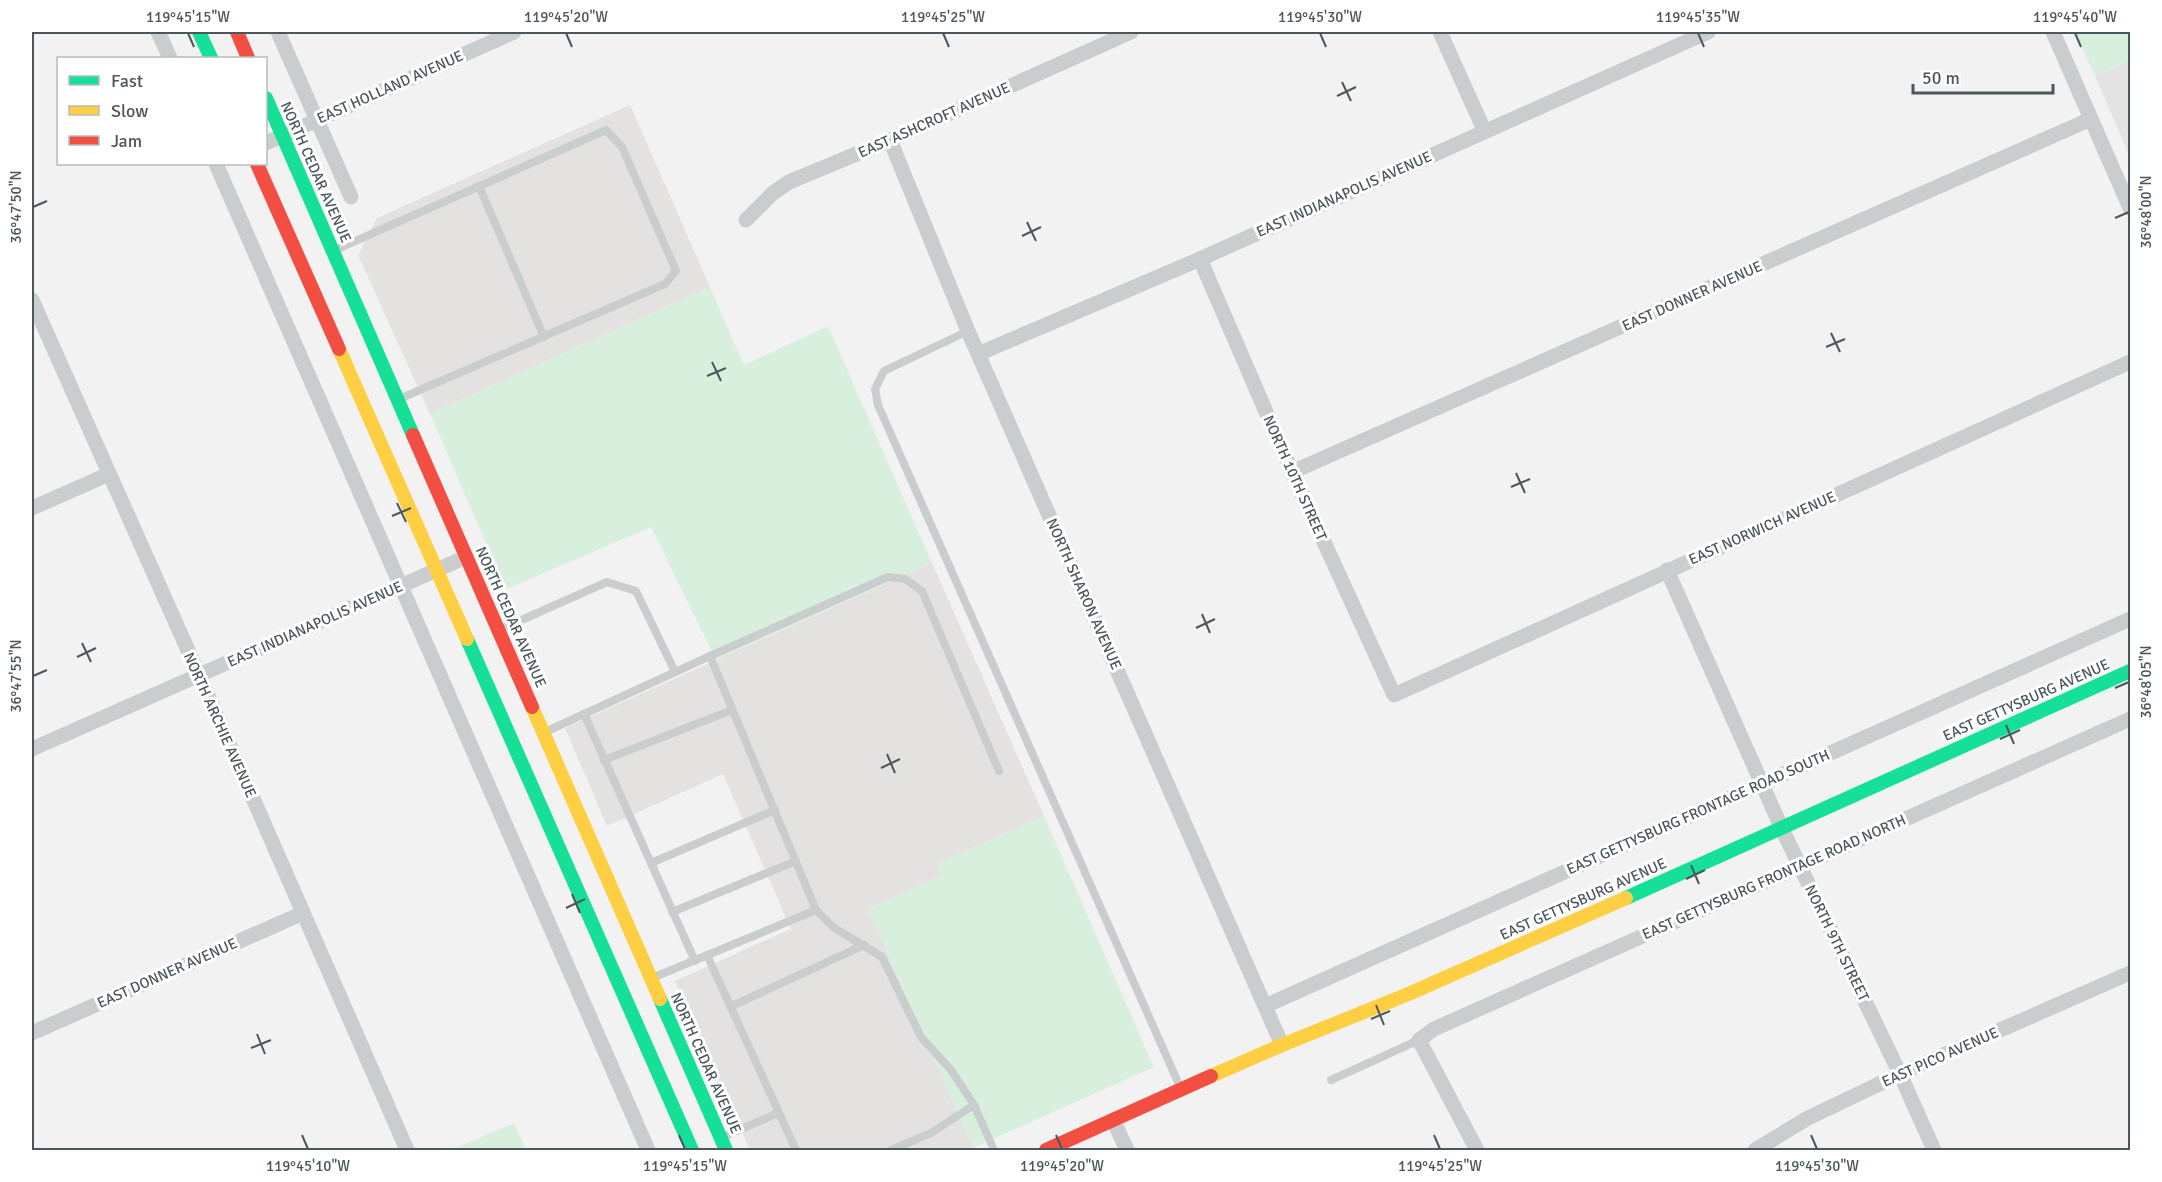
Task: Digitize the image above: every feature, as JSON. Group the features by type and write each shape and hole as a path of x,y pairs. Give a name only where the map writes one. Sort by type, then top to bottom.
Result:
{"main road":[{"path":"199,32 211,57"},
{"path":"237,32 248,57"},
{"name":"NORTH CEDAR AVENUE","path":"267,100 723,1144"},
{"path":"257,165 692,1150"},
{"name":"EAST GETTYSBURG AVENUE","path":"1046,1150 1282,1045 1406,995 1782,829 2130,671"},
{"path":"578,892 595,908 625,964"},
{"path":"636,978 651,979"}],"street":[{"path":"158,32 170,57"},
{"path":"278,32 351,196"},
{"name":"EAST HOLLAND AVENUE","path":"267,142 514,32"},
{"name":"EAST ASHCROFT AVENUE","path":"746,220 773,193 789,182 890,140 1131,32"},
{"path":"1440,32 1484,130"},
{"name":"EAST INDIANAPOLIS AVENUE","path":"978,354 1200,259 1484,130 1708,32"},
{"path":"2053,32 2130,208"},
{"name":"EAST DONNER AVENUE","path":"1292,472 2091,119"},
{"name":"NORTH SHARON AVENUE","path":"890,140 968,331 1282,1045"},
{"path":"216,165 648,1150"},
{"name":"NORTH 10TH STREET","path":"1200,259 1292,472 1394,695"},
{"name":"NORTH ARCHIE AVENUE","path":"32,300 199,675 404,1150"},
{"name":"EAST NORWICH AVENUE","path":"1394,695 2130,362"},
{"path":"32,508 109,474"},
{"name":"EAST INDIANAPOLIS AVENUE","path":"32,749 466,556"},
{"name":"NORTH 9TH STREET","path":"1667,570 1782,829 1934,1150"},
{"name":"EAST GETTYSBURG FRONTAGE ROAD SOUTH","path":"1265,1006 2130,619"},
{"name":"EAST GETTYSBURG FRONTAGE ROAD NORTH","path":"1419,1040 1434,1029 2130,719"},
{"name":"EAST DONNER AVENUE","path":"32,1033 303,913"},
{"name":"EAST PICO AVENUE","path":"1755,1150 1808,1118 1900,1074 2130,973"},
{"path":"1419,1040 1477,1150"},
{"path":"1113,1120 1127,1150"}],"lane":[{"path":"332,251 606,130 622,147 676,271 665,284 397,399"},
{"path":"479,186 544,337"},
{"path":"968,331 884,371 875,389 878,405 1181,1090"},
{"path":"543,733 888,577 905,579 921,591 999,771"},
{"path":"499,631 607,582 636,591 675,672"},
{"path":"710,656 816,910 833,927 882,957 921,1037 951,1070 974,1105 994,1150"},
{"path":"604,760 732,710"},
{"path":"584,714 695,961"},
{"path":"651,863 775,810"},
{"path":"672,912 796,861"},
{"path":"651,979 816,910"},
{"path":"730,1007 864,945"},
{"path":"707,955 796,1150"},
{"path":"1331,1080 1419,1040"},
{"path":"891,1150 930,1133 974,1105"},
{"path":"723,1144 778,1113"}],"shaded area":[{"path":"2130,60 2130,157 2095,76"},
{"path":"630,105 710,287 430,414 358,255 377,218"},
{"path":"932,563 1044,816 937,864 942,876 868,909 973,1148 967,1150 750,1150 675,981 791,929 723,774 607,826 565,728"}],"green space":[{"path":"2075,32 2130,32 2130,60 2095,76"},
{"path":"710,287 744,365 828,326 932,563 716,660 651,527 506,589 430,414"},
{"path":"1044,816 1154,1067 973,1148 868,909 942,876 937,864"},
{"path":"514,1123 526,1150 451,1150"}],"traffic: fast":[{"path":"199,32 211,57"},
{"path":"267,100 413,435"},
{"path":"467,639 692,1150"},
{"path":"1626,898 2130,671"},
{"path":"660,999 726,1150"}],"traffic: slow":[{"path":"339,349 467,639"},
{"path":"532,707 660,999"},
{"path":"1211,1076 1406,995 1626,898"}],"traffic: jam":[{"path":"237,32 248,57"},
{"path":"257,165 339,349"},
{"path":"413,435 532,707"},
{"path":"1046,1150 1211,1076"}]}
